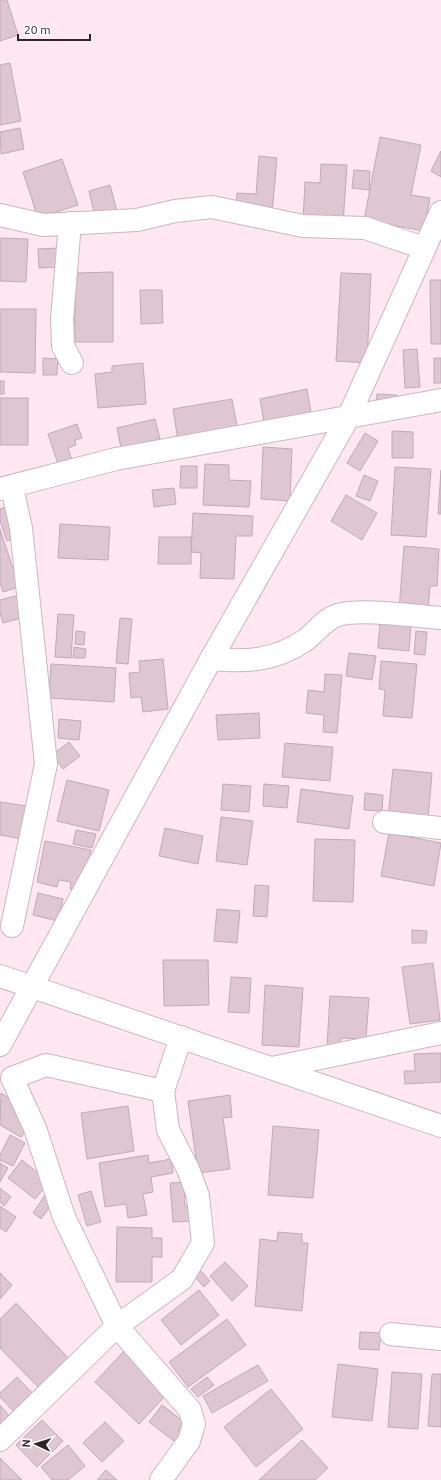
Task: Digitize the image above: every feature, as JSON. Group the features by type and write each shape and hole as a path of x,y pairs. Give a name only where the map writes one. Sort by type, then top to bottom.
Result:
{"street":[{"path":"0,215 44,225 137,220 175,211 212,207 303,226 365,228 424,248"},
{"path":"0,1045 211,659 348,418 441,212"},
{"path":"70,223 62,319 63,346 72,363"},
{"path":"12,926 46,764 21,528 6,488 116,459 441,400"},
{"path":"211,659 254,661 282,652 305,641 337,615 359,612 441,618"},
{"path":"384,822 441,828"},
{"path":"0,976 441,1126"},
{"path":"272,1069 441,1033"},
{"path":"0,1440 117,1326 182,1279 203,1243 198,1196 188,1169 168,1130 163,1091 181,1037"},
{"path":"161,1480 189,1441 194,1424 190,1410 117,1326 64,1217 35,1128 12,1078 46,1065 163,1091"},
{"path":"391,1334 441,1339"}],"building":[{"path":"0,0 7,0 18,35 0,41"},
{"path":"10,63 21,121 0,125 0,65"},
{"path":"20,128 24,149 1,154 0,132"},
{"path":"380,137 421,145 411,195 430,198 424,231 364,220"},
{"path":"441,151 441,177 431,171"},
{"path":"259,156 277,158 272,214 236,211 237,193 256,194"},
{"path":"62,159 78,205 38,218 23,172"},
{"path":"321,164 347,165 343,224 303,221 305,182 320,183"},
{"path":"354,170 370,171 369,190 352,188"},
{"path":"110,185 117,211 95,216 89,191"},
{"path":"0,238 28,239 26,282 0,281"},
{"path":"58,248 59,267 39,268 38,249"},
{"path":"113,272 113,342 75,342 75,273"},
{"path":"341,273 371,274 367,363 336,361"},
{"path":"430,280 441,280 441,344 431,344"},
{"path":"140,290 162,290 163,323 141,324"},
{"path":"0,309 36,309 35,373 0,372"},
{"path":"417,349 420,387 405,388 403,350"},
{"path":"43,358 58,359 57,375 43,375"},
{"path":"434,358 441,358 441,383 434,383"},
{"path":"143,363 146,404 98,408 95,374 112,372 112,366"},
{"path":"0,381 4,381 4,394 0,394"},
{"path":"307,389 312,419 265,428 260,399"},
{"path":"377,394 397,395 396,406 376,404"},
{"path":"0,398 28,398 28,445 0,445"},
{"path":"232,399 238,431 178,441 173,409"},
{"path":"155,419 160,439 121,448 117,428"},
{"path":"77,424 82,438 75,440 76,445 68,448 72,460 58,464 48,434"},
{"path":"392,431 413,432 413,458 392,458"},
{"path":"365,433 378,441 360,471 347,463"},
{"path":"263,447 292,449 290,501 261,499"},
{"path":"205,464 229,465 229,480 251,481 249,507 203,505"},
{"path":"181,466 197,466 197,488 180,488"},
{"path":"395,467 431,469 426,537 391,535"},
{"path":"441,470 441,514 438,514"},
{"path":"364,475 378,481 370,501 356,496"},
{"path":"174,488 176,504 154,507 152,490"},
{"path":"346,495 377,513 362,540 331,521"},
{"path":"8,506 19,536 7,541 0,521 0,509"},
{"path":"193,513 253,516 252,536 236,536 234,579 200,578 201,553 191,552"},
{"path":"60,524 110,527 108,560 58,558"},
{"path":"0,529 19,587 3,592 0,583"},
{"path":"159,537 191,537 191,564 158,564"},
{"path":"404,546 439,549 437,586 430,586 428,612 399,610"},
{"path":"19,595 25,617 3,623 0,613 0,600"},
{"path":"58,614 74,615 71,658 55,657"},
{"path":"120,618 132,619 128,664 116,663"},
{"path":"380,622 411,624 409,651 378,648"},
{"path":"76,631 85,632 84,645 75,644"},
{"path":"416,631 427,632 425,655 414,654"},
{"path":"74,647 86,649 85,658 73,658"},
{"path":"349,653 376,656 372,680 346,676"},
{"path":"163,659 168,709 143,712 141,697 131,698 129,673 140,672 139,661"},
{"path":"381,661 417,664 412,718 383,716 385,690 379,689"},
{"path":"51,664 116,668 114,702 49,698"},
{"path":"325,674 342,675 337,733 323,732 324,715 306,713 308,690 324,692"},
{"path":"259,713 260,738 218,740 216,715"},
{"path":"59,719 81,721 79,740 58,738"},
{"path":"69,742 80,756 63,769 52,755"},
{"path":"285,743 333,747 330,781 282,777"},
{"path":"393,769 432,773 428,820 388,817"},
{"path":"67,780 109,790 99,831 57,821"},
{"path":"223,784 251,786 249,812 221,810"},
{"path":"264,784 289,786 287,808 263,806"},
{"path":"301,789 353,796 349,829 297,822"},
{"path":"365,793 383,795 382,811 364,810"},
{"path":"0,802 27,806 22,839 0,835"},
{"path":"221,817 253,821 247,865 216,861"},
{"path":"165,828 203,836 198,864 159,856"},
{"path":"76,830 96,834 92,848 73,844"},
{"path":"389,833 441,843 434,886 381,876"},
{"path":"315,839 355,840 353,902 313,901"},
{"path":"45,841 91,850 83,892 70,889 71,882 59,880 57,887 37,882"},
{"path":"255,885 269,886 267,917 253,916"},
{"path":"38,893 63,899 58,921 33,915"},
{"path":"217,909 240,911 237,943 214,941"},
{"path":"412,930 427,931 426,943 412,943"},
{"path":"163,960 208,960 209,1005 164,1006"},
{"path":"433,963 440,1020 410,1024 402,967"},
{"path":"231,977 251,978 249,1013 228,1012"},
{"path":"265,985 303,988 299,1047 262,1045"},
{"path":"330,996 369,998 366,1039 341,1038 340,1047 327,1046"},
{"path":"441,1053 441,1082 405,1084 404,1071 415,1071 414,1054"},
{"path":"1,1093 23,1107 31,1122 21,1137 0,1125"},
{"path":"230,1095 232,1117 223,1118 230,1169 198,1173 188,1101"},
{"path":"128,1106 134,1151 87,1159 81,1113"},
{"path":"273,1126 319,1130 313,1198 268,1195"},
{"path":"10,1135 25,1143 13,1166 0,1160 0,1155"},
{"path":"148,1155 149,1163 171,1159 173,1173 151,1177 153,1192 143,1194 147,1215 128,1218 126,1204 105,1207 99,1163"},
{"path":"22,1160 49,1182 35,1199 8,1178"},
{"path":"0,1163 8,1168 0,1182"},
{"path":"184,1182 185,1206 194,1205 194,1221 173,1222 170,1183"},
{"path":"0,1188 11,1197 4,1206 0,1202"},
{"path":"91,1191 101,1222 87,1226 78,1195"},
{"path":"45,1195 54,1201 41,1219 33,1213"},
{"path":"0,1206 16,1217 6,1232 0,1228"},
{"path":"117,1227 152,1228 152,1238 162,1238 162,1257 152,1257 152,1282 116,1282"},
{"path":"278,1232 302,1234 302,1243 308,1243 302,1311 255,1306 260,1239 277,1241"},
{"path":"225,1262 248,1286 232,1301 210,1276"},
{"path":"200,1270 210,1281 204,1287 194,1276"},
{"path":"0,1273 12,1285 0,1299"},
{"path":"199,1290 219,1315 181,1345 161,1320"},
{"path":"16,1303 72,1362 42,1391 0,1348 0,1319"},
{"path":"227,1319 246,1345 188,1387 169,1362"},
{"path":"360,1332 381,1333 379,1350 359,1349"},
{"path":"125,1350 169,1392 139,1424 95,1382"},
{"path":"338,1364 378,1369 372,1421 332,1417"},
{"path":"258,1365 268,1381 212,1413 203,1396"},
{"path":"392,1372 422,1374 418,1429 388,1427"},
{"path":"432,1374 441,1374 441,1427 428,1426"},
{"path":"17,1377 37,1398 19,1417 0,1397 0,1393"},
{"path":"207,1377 214,1385 198,1397 191,1389"},
{"path":"271,1389 303,1429 256,1467 224,1427"},
{"path":"0,1405 12,1419 0,1430"},
{"path":"162,1405 184,1422 178,1431 184,1436 178,1444 149,1422"},
{"path":"42,1420 63,1441 37,1467 16,1445"},
{"path":"105,1422 124,1441 102,1462 83,1443"},
{"path":"302,1440 328,1468 315,1480 259,1480"},
{"path":"68,1445 85,1466 68,1480 52,1480 41,1467"},
{"path":"0,1458 22,1480 0,1480"},
{"path":"106,1470 117,1480 97,1480"}]}
